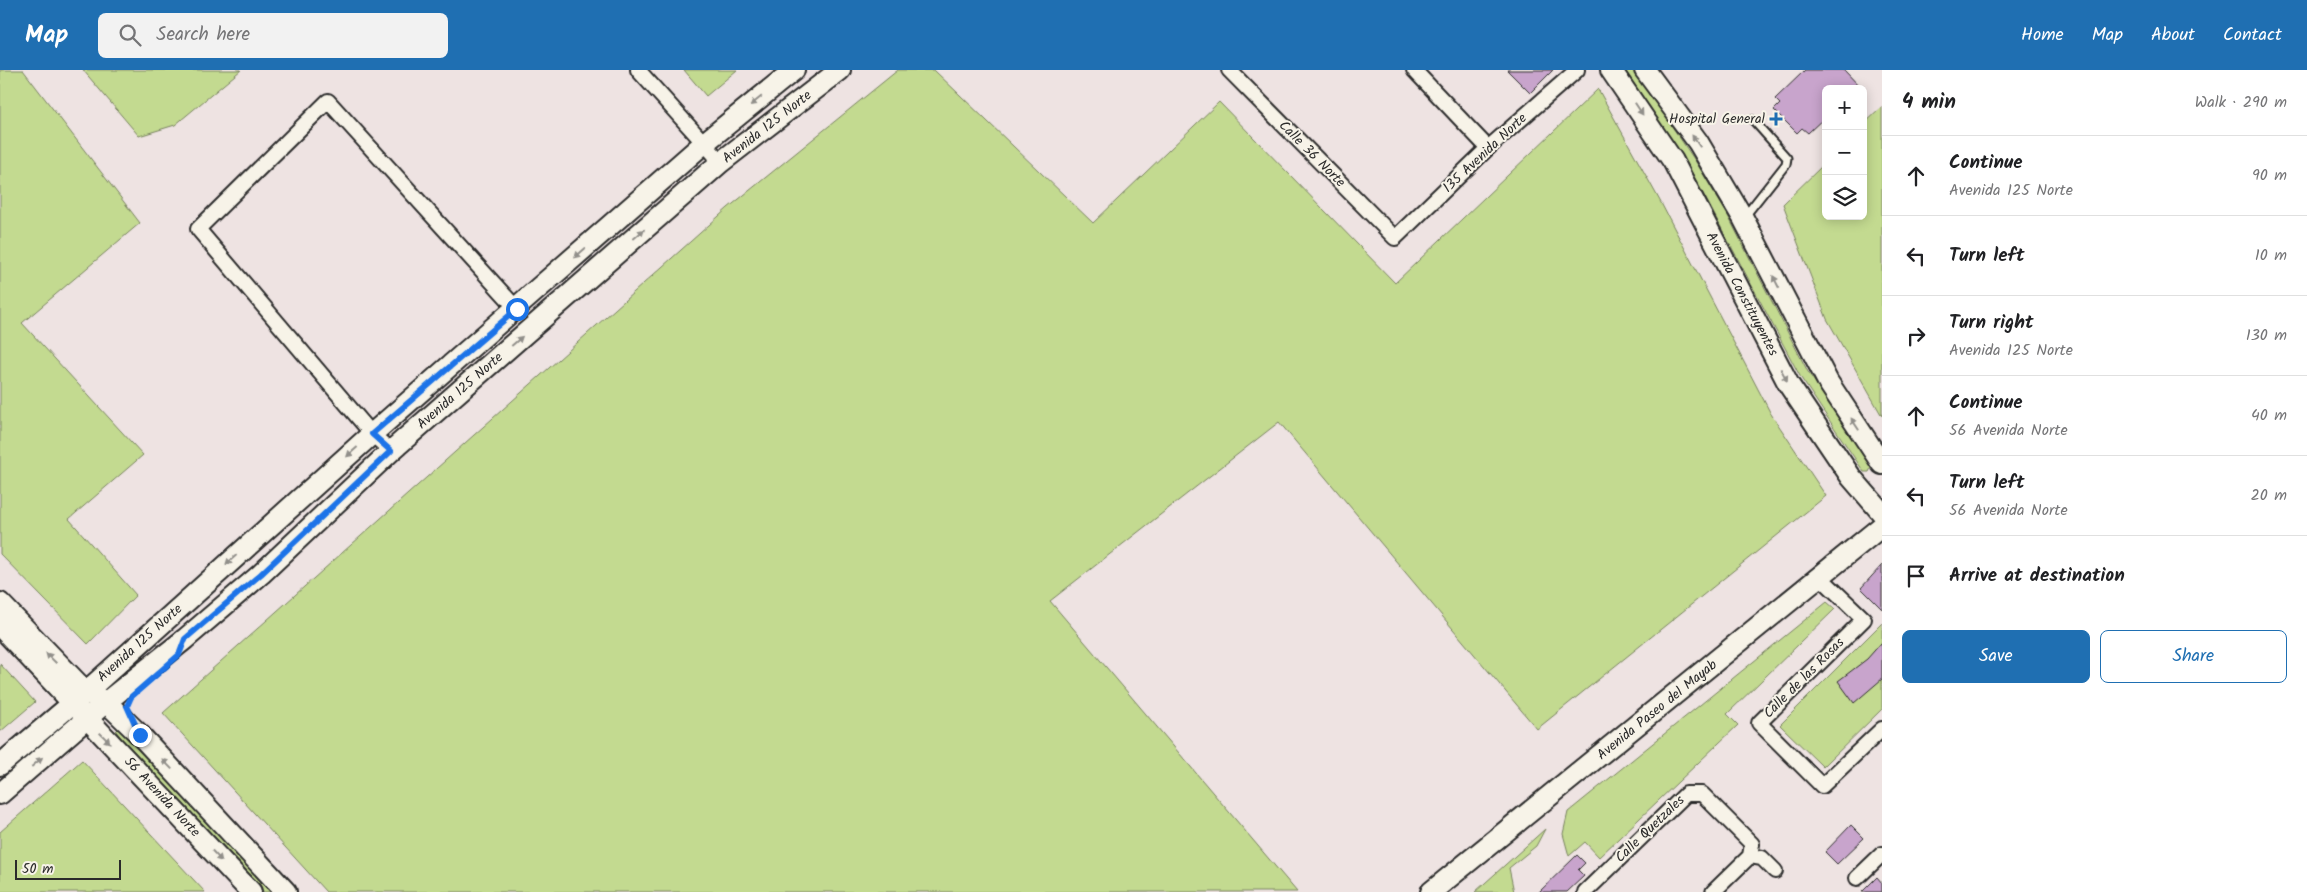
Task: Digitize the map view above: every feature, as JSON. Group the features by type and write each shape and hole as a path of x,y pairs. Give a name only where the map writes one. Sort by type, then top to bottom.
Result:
{"main road":[{"name":"Avenida 125 Norte","path":"0,764 80,697 372,434 517,309 703,144 794,70"},
{"name":"Avenida 125 Norte","path":"0,794 106,702 185,639 261,574 391,451 721,162 840,70"},
{"name":"Avenida Constituyentes","path":"1611,70 1673,161 1789,385 1852,477 1882,513"},
{"path":"1645,70 1698,142 1743,218 1828,382 1882,464"},
{"name":"Avenida Paseo del Mayab","path":"1431,892 1621,740 1882,526"},
{"path":"0,603 80,697"},
{"path":"0,626 80,697"},
{"name":"56 Avenida Norte","path":"140,735 127,706 131,697 179,655 185,639"},
{"name":"56 Avenida Norte","path":"252,892 87,720 80,697 106,702 140,735 286,892"}],"street":[{"path":"638,70 721,162"},
{"name":"Calle 36 Norte","path":"1230,70 1395,238"},
{"path":"1414,70 1488,148"},
{"name":"135 Avenida Norte","path":"1395,238 1488,148 1577,70"},
{"path":"391,451 372,434 198,229 328,101 517,309"},
{"name":"Calle de las Rosas","path":"1819,576 1864,619 1759,723 1822,786 1882,729"},
{"name":"Calle Quetzales","path":"1585,892 1686,794 1702,794 1752,844 1750,856"},
{"path":"1857,878 1882,854"},
{"path":"1714,892 1750,856 1762,858 1775,871"}],"lane":[{"path":"1743,218 1786,164 1787,158 1753,120"}],"green space":[{"path":"0,70 23,70 140,223 22,323 143,455 69,519 136,595 88,644 0,554"},
{"path":"83,70 241,70 175,125 139,136"},
{"path":"684,70 737,70 706,96"},
{"path":"898,70 934,70 1093,223 1219,102 1395,283 1598,89 1660,201 1771,414 1826,496 1537,729 1279,422 1050,601 1297,892 326,892 163,713 728,208"},
{"path":"1625,70 1634,70 1696,162 1727,214 1808,372 1872,466 1869,472 1864,472 1801,378 1689,167"},
{"path":"1882,107 1882,416 1827,319 1783,204 1822,166 1822,220 1867,220 1867,121"},
{"path":"1827,602 1835,609 1727,714 1738,725 1599,857 1585,842 1569,856 1563,834 1568,812"},
{"path":"1882,623 1882,709 1823,767 1780,725"},
{"path":"0,664 35,702 0,732"},
{"path":"120,727 272,892 264,892 122,739 116,731"},
{"path":"82,760 205,892 0,892 0,832"},
{"path":"1545,829 1536,846 1509,868 1514,892 1475,892"}],"building":[{"path":"1507,70 1553,70 1530,93"},
{"path":"1805,70 1844,70 1858,85 1822,85 1822,120 1808,133 1802,128 1797,133 1774,110 1780,104 1775,99"},
{"path":"1882,565 1882,609 1861,588"},
{"path":"1882,642 1882,679 1854,703 1838,681 1867,659"},
{"path":"1851,825 1864,838 1837,864 1825,852"},
{"path":"1577,855 1585,863 1578,870 1584,876 1567,892 1539,892"},
{"path":"1877,877 1882,883 1882,892 1862,892"}],"place":[{"name":"Hospital General","path":"1776,119"}],"route":[{"path":"140,735 130,718 127,706 131,697 179,655 185,639 261,574 391,451 372,434 517,309"}]}
